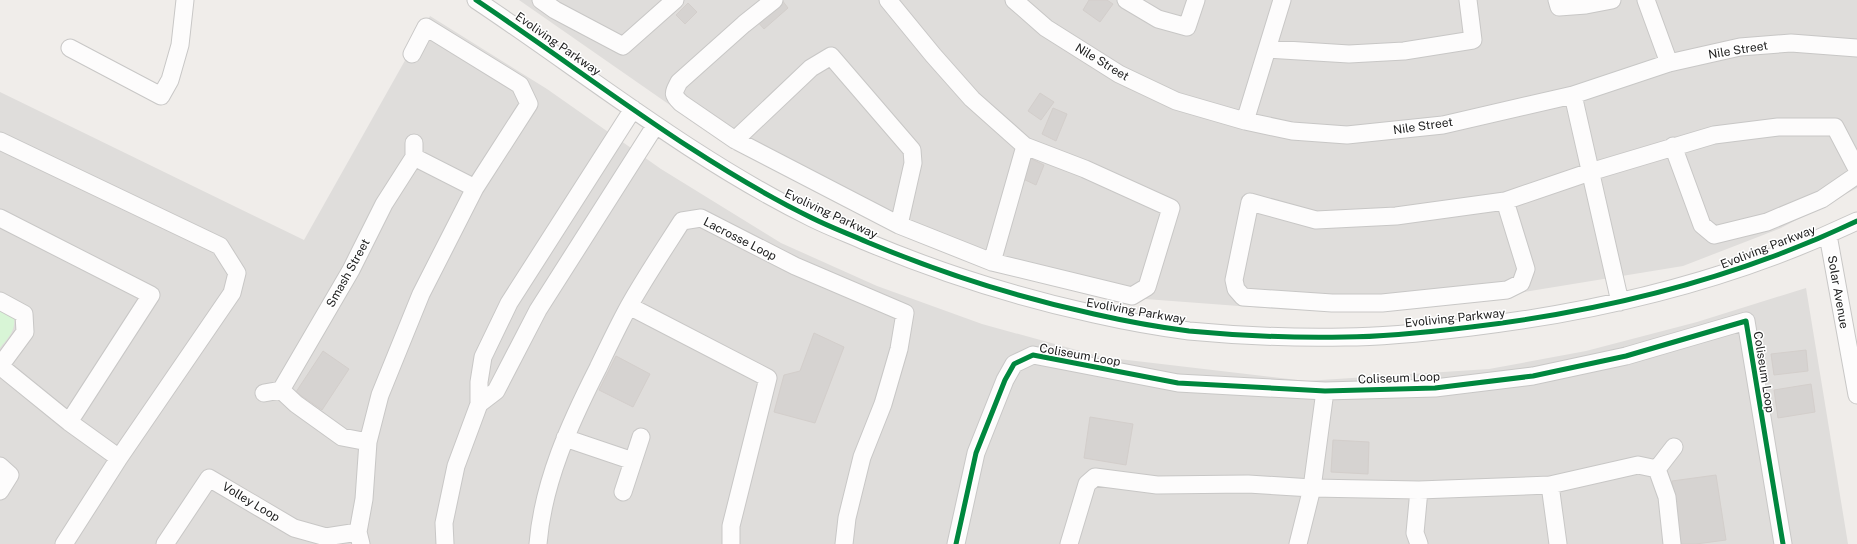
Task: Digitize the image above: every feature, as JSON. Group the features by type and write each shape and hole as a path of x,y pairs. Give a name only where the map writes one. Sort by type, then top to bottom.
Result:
{"street":[{"path":"70,48 161,96 170,80 180,45 185,0"},
{"name":"Evoliving Parkway","path":"476,0 542,44 655,126 770,197 816,220 915,262 1017,296 1156,326 1245,335 1346,338 1415,333 1511,322 1572,313 1702,282 1768,259 1828,235 1857,221"},
{"path":"541,0 560,5 623,46 675,0"},
{"path":"774,0 744,24 679,82 674,92 674,96 681,103 735,140 898,225 992,262 1132,296 1146,287 1170,208 1085,170 1025,146 972,99 932,55 888,0"},
{"name":"Nile Street","path":"1014,0 1046,28 1118,74 1176,101 1245,121 1292,131 1347,135 1443,125 1573,95 1669,63 1740,47 1790,43 1857,48"},
{"path":"1126,0 1158,19 1187,27 1196,0"},
{"path":"1245,121 1282,0"},
{"path":"1268,49 1349,54 1404,51 1473,40 1468,0"},
{"path":"1556,0 1560,7 1586,5 1612,0"},
{"path":"1646,0 1669,63"},
{"path":"359,538 364,499 368,442 380,395 421,294 475,188 528,104 520,85 426,27 412,54"},
{"path":"735,140 811,68 831,56 912,150 913,163 898,225"},
{"path":"1573,95 1620,302"},
{"path":"445,544 444,522 456,466 478,404 479,382 483,357 509,303 633,109"},
{"path":"478,404 496,391 538,310 655,126"},
{"path":"1505,201 1526,269 1521,283 1507,290 1382,303 1243,297 1236,289 1234,280 1250,202 1316,220 1396,216 1505,201 1673,146 1714,135 1778,127 1834,127 1857,169"},
{"path":"618,133 641,147"},
{"path":"0,141 220,246 237,273 232,292 119,458 64,544"},
{"path":"992,262 1025,146"},
{"path":"1673,146 1702,225 1714,235 1767,222 1822,199 1857,175"},
{"name":"Smash Street","path":"281,390 351,270 384,204 414,150 475,188"},
{"path":"0,218 150,295 69,422"},
{"name":"Lacrosse Loop","path":"538,544 539,528 546,493 576,411 629,306 682,221 701,218 795,266 905,313 899,349 883,404 862,458 848,518 844,544"},
{"path":"557,227 580,242"},
{"name":"Solar Avenue","path":"1828,235 1857,395"},
{"path":"0,302 24,314 25,332 0,366 69,422 119,458"},
{"path":"629,306 768,378 731,526 730,544"},
{"name":"Coliseum Loop","path":"956,544 976,453 1004,380 1014,364 1034,355 1178,383 1325,391 1435,388 1533,376 1626,356 1746,321 1783,544"},
{"path":"264,393 281,390 296,404 342,437 368,442"},
{"path":"1298,544 1312,488 1325,391"},
{"path":"624,492 641,437"},
{"path":"565,438 633,461"},
{"path":"1657,468 1674,446"},
{"path":"1069,544 1087,484 1095,477 1157,485 1248,484 1312,488 1418,490 1550,485 1638,465 1657,468"},
{"path":"0,466 10,475 0,491"},
{"path":"1657,468 1667,497 1672,544"},
{"name":"Volley Loop","path":"165,544 212,472 294,528 326,537 359,538"},
{"path":"1550,485 1558,544"},
{"path":"1418,490 1415,534 1419,544"}],"shaded area":[{"path":"519,0 1857,0 1857,188 1781,228 1683,266 1433,307 1291,310 1132,298 991,264 690,119"},
{"path":"430,16 547,89 661,169 781,243 877,286 982,324 1102,357 1306,381 1489,369 1586,351 1697,322 1806,288 1848,544 0,544 0,92 304,240"}],"green space":[{"path":"0,310 14,317 14,326 11,334 0,348"}],"building":[{"path":"782,0 788,8 764,29 756,20"},
{"path":"1089,0 1107,0 1113,4 1100,22 1083,10"},
{"path":"688,3 697,12 685,24 676,15"},
{"path":"1040,93 1054,102 1041,120 1028,111"},
{"path":"1053,108 1067,114 1056,141 1042,134"},
{"path":"1030,158 1044,165 1036,185 1021,178"},
{"path":"814,333 844,347 815,423 774,412 784,375 800,371"},
{"path":"1806,350 1808,371 1774,375 1771,354"},
{"path":"323,351 349,369 322,410 296,392"},
{"path":"616,356 650,374 633,407 599,390"},
{"path":"1811,384 1815,412 1778,418 1774,390"},
{"path":"1090,417 1133,424 1126,465 1084,458"},
{"path":"1333,440 1369,442 1368,474 1331,472"},
{"path":"1716,475 1726,540 1696,544 1681,544 1672,481"}],"cycle path":[{"path":"476,0 682,143 768,195 819,221 923,264 1007,292 1117,319 1165,328 1248,335 1361,337 1424,332 1521,320 1620,302 1717,276 1811,242 1857,221"},
{"path":"956,544 976,453 1005,380 1014,364 1033,355 1178,383 1325,391 1435,388 1533,376 1626,356 1746,321 1783,544"}]}
